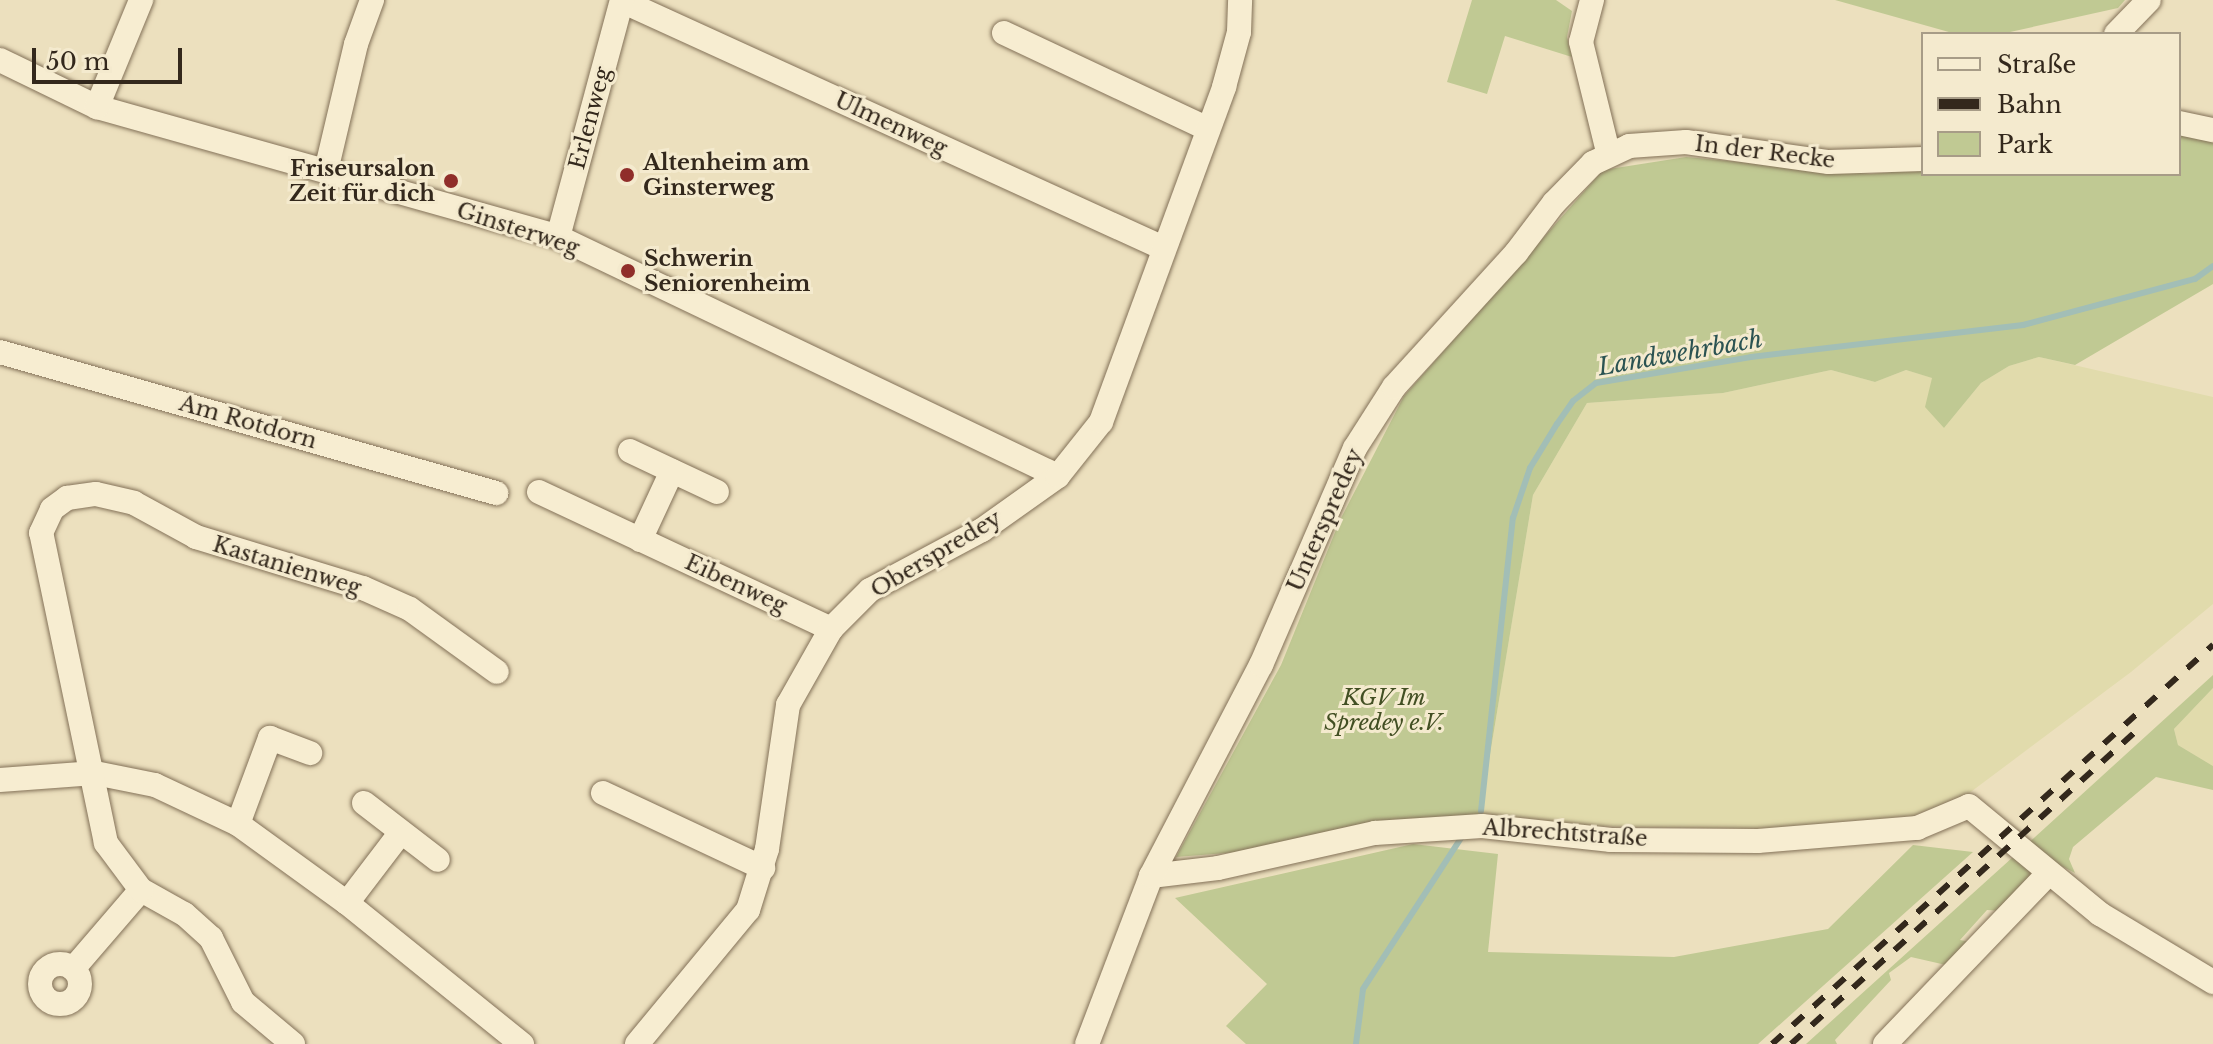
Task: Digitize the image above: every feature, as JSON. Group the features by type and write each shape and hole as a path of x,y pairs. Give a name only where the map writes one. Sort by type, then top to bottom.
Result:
{"street":[{"path":"97,107 141,0"},
{"path":"326,171 356,44 372,0"},
{"name":"Erlenweg","path":"558,237 622,0"},
{"name":"Ulmenweg","path":"622,0 1161,247"},
{"name":"Oberspredey","path":"637,1044 739,924 763,868 788,705 831,629 870,590 982,530 1058,476 1101,422 1239,32 1240,0"},
{"path":"1592,0 1581,42 1608,152"},
{"path":"2118,32 2149,0"},
{"path":"1004,33 1206,128"},
{"name":"Ginsterweg","path":"0,60 97,107 558,237 1058,476"},
{"path":"2181,123 2213,130"},
{"name":"In der Recke","path":"1608,152 1686,142 1829,162 1921,159"},
{"name":"Unterspredey","path":"1087,1044 1151,876 1261,665 1344,468 1373,419 1554,203 1608,152"},
{"name":"Am Rotdorn","path":"0,352 496,493"},
{"path":"630,451 717,492"},
{"path":"640,540 672,471"},
{"name":"Eibenweg","path":"539,492 831,629"},
{"name":"Kastanienweg","path":"141,890 106,843 95,773 41,533 52,509 67,498 96,494 134,503 196,537 363,588 410,609 497,672"},
{"path":"238,824 270,738 310,753"},
{"path":"0,780 95,773 155,785 238,824 347,903 522,1044"},
{"path":"603,793 763,868"},
{"path":"364,803 438,860"},
{"name":"Albrechtstraße","path":"1151,876 1218,868 1375,833 1482,826 1611,840 1758,841 1917,828 1969,806 2048,874 2139,942 2213,982"},
{"path":"347,903 401,832"},
{"path":"1885,1044 2048,874"},
{"path":"73,969 141,890 184,914 211,938 243,1002 286,1042"}],"shaded area":[{"path":"2039,357 2213,397 2213,604 2131,672 1968,794 1913,816 1763,829 1591,826 1480,815 1533,495 1587,403 1723,393 1831,370 1875,382 1906,370 1933,378 1944,428 1981,383 2009,366"},
{"path":"2213,688 2213,766 2178,745 2174,729"}],"green space":[{"path":"1472,0 1556,0 1572,11 1567,37 1572,57 1505,36 1487,94 1447,82"},
{"path":"1835,0 2125,0 2118,8 2010,32 1949,32"},
{"name":"KGV Im Spredey e.V.","path":"2181,135 2213,141 2213,284 2075,365 2039,357 2009,366 1981,383 1944,428 1925,407 1932,378 1906,370 1875,382 1831,370 1723,393 1587,403 1533,495 1480,815 1252,851 1176,857 1281,665 1340,520 1404,396 1603,170 1686,157 1871,174 1921,169 1921,176 2181,176"},
{"path":"2213,675 2213,688 2174,729 2178,745 2213,766 2213,790 2156,777 2073,847 2069,859 2075,873 2024,847"},
{"path":"1413,844 1498,854 1488,952 1674,957 1828,929 1913,845 1973,852 1758,1044 1246,1044 1226,1026 1267,984 1175,898"},
{"path":"2013,857 2030,871 2032,881 2004,911 1987,910 1960,940 1970,942 1946,965 1911,957 1889,973 1891,980 1835,1040 1837,1044 1806,1044"}],"waterway":[{"name":"Landwehrbach","path":"1481,811 1513,518 1530,468 1557,424 1573,401 1596,383 1751,357 2023,325 2195,279 2213,266"},
{"name":"Landwehrbach","path":"1356,1044 1363,989 1463,835"}],"railway":[{"path":"1772,1044 2213,645"},
{"path":"1791,1044 2139,728"}],"place":[{"name":"Altenheim am Ginsterweg","path":"627,175"},
{"name":"Friseursalon Zeit für dich","path":"451,181"},
{"name":"Schwerin Seniorenheim","path":"628,271"}]}
